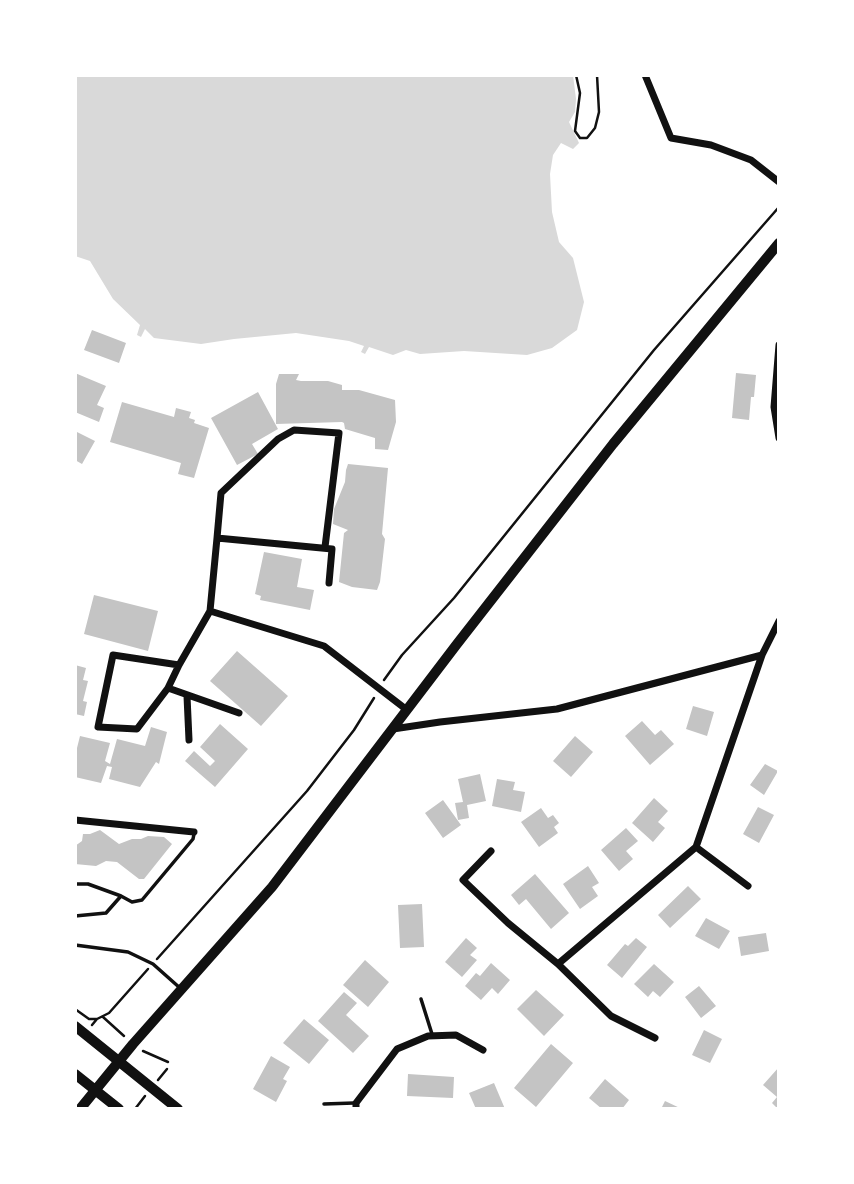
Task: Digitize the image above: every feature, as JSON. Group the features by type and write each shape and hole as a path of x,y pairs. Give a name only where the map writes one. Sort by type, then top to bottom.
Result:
{"main road":[{"path":"80,1109 272,887 613,444 779,243"},
{"path":"75,1026 177,1109"},
{"path":"75,1074 119,1109"}],"street":[{"path":"645,75 671,138 711,145 751,160 779,182"},
{"path":"779,345 774,407 779,438"},
{"path":"178,665 113,654 98,727 137,729 168,688 178,665 210,611 221,493 278,439 294,430 339,433 325,548"},
{"path":"217,538 332,549 329,583"},
{"path":"210,611 324,646 407,710"},
{"path":"558,964 696,847 762,655 779,621"},
{"path":"393,729 556,709 762,655"},
{"path":"168,688 239,713"},
{"path":"187,696 189,740"},
{"path":"75,820 194,832"},
{"path":"696,847 748,886"},
{"path":"491,850 463,880 508,923 558,964 611,1016 655,1038"},
{"path":"356,1106 397,1049 428,1036 456,1035 483,1050"}],"lane":[{"path":"75,884 88,884 132,902 142,900 193,839 194,832"},
{"path":"75,916 106,913 121,896"},
{"path":"75,945 128,952 153,964 182,989"},
{"path":"421,999 433,1036"},
{"path":"324,1104 356,1106"}],"path":[{"path":"576,75 580,93 575,131 580,138 587,138 595,128 599,112 597,75"},
{"path":"75,1009 89,1019 103,1017 109,1013 307,791 354,730 402,655 475,572 654,350 779,207"}],"shaded area":[{"path":"75,75 573,75 575,112 569,122 579,143 573,149 561,143 553,155 550,174 552,212 559,242 573,258 584,302 577,330 552,348 527,355 464,351 420,354 406,350 393,355 369,347 365,354 361,352 364,346 349,341 296,333 201,344 154,338 145,329 141,337 137,335 140,325 113,299 90,261 75,256"}],"building":[{"path":"92,330 126,343 119,363 84,350"},
{"path":"75,373 106,386 97,405 104,408 99,422 75,412"},
{"path":"736,373 756,375 749,420 732,418"},
{"path":"279,374 299,374 296,380 328,381 342,385 342,390 359,390 395,400 396,422 388,450 375,449 375,438 345,429 342,422 276,424 276,384"},
{"path":"258,392 278,429 252,444 258,454 237,465 211,418"},
{"path":"122,402 174,417 176,408 191,412 189,418 195,420 194,423 209,428 194,478 178,474 181,463 110,442"},
{"path":"75,431 95,441 82,464 75,460"},
{"path":"348,464 388,468 382,534 385,539 377,590 352,587 339,582 344,533 348,530 333,524 334,509 345,482"},
{"path":"264,552 302,559 297,587 314,590 310,610 260,600 261,596 255,594"},
{"path":"94,595 158,611 148,651 84,634"},
{"path":"237,651 288,696 261,726 210,681"},
{"path":"75,665 86,668 83,680 88,681 83,701 87,702 84,716 75,714"},
{"path":"693,706 714,712 707,736 686,729"},
{"path":"642,721 655,735 661,730 674,744 650,765 625,736"},
{"path":"220,724 248,749 215,787 185,761 194,751 210,766 215,761 200,747"},
{"path":"151,727 167,732 159,764 156,762 140,787 109,779 112,767 107,766 101,783 75,777 75,756 80,736 110,743 105,761 110,764 117,739 145,746"},
{"path":"575,736 593,752 571,777 553,761"},
{"path":"765,764 778,771 764,795 750,785"},
{"path":"480,774 486,801 467,805 469,818 458,820 455,803 463,802 458,779"},
{"path":"497,779 515,782 513,790 525,792 521,812 492,806"},
{"path":"654,798 668,811 658,822 665,828 653,842 632,823"},
{"path":"443,800 461,825 443,838 425,813"},
{"path":"758,807 774,815 759,843 743,834"},
{"path":"541,808 548,818 553,815 559,823 554,827 558,833 539,847 521,822"},
{"path":"626,828 638,841 626,851 633,859 619,871 601,850"},
{"path":"100,830 119,844 148,836 164,837 172,844 144,879 139,879 117,862 106,861 96,866 75,864 75,846 82,841 83,834"},
{"path":"588,866 599,883 592,887 598,896 580,909 563,884"},
{"path":"535,874 569,913 551,929 526,899 519,905 511,895"},
{"path":"688,886 701,899 670,928 658,915"},
{"path":"422,904 424,947 400,948 398,905"},
{"path":"706,918 730,931 719,949 695,936"},
{"path":"766,933 769,951 741,956 738,937"},
{"path":"466,938 477,948 470,955 477,960 462,977 445,962"},
{"path":"636,938 647,947 622,978 607,965 625,944 628,946"},
{"path":"365,960 389,982 368,1007 343,985"},
{"path":"491,963 510,980 498,994 492,988 481,1000 465,986 476,973 480,976"},
{"path":"654,964 674,982 660,997 653,991 648,997 634,984"},
{"path":"699,986 716,1006 701,1018 685,997"},
{"path":"536,990 564,1015 544,1036 517,1009"},
{"path":"344,992 357,1003 346,1015 369,1036 353,1053 318,1021"},
{"path":"304,1019 329,1040 309,1064 283,1043"},
{"path":"704,1030 722,1039 710,1063 692,1055"},
{"path":"551,1044 573,1063 536,1107 514,1088"},
{"path":"271,1056 290,1067 283,1079 287,1081 276,1102 253,1089"},
{"path":"779,1067 778,1109 772,1103 777,1097 763,1085"},
{"path":"408,1074 454,1077 453,1098 407,1096"},
{"path":"605,1079 629,1100 622,1109 602,1109 589,1098"},
{"path":"494,1083 505,1109 476,1109 469,1093"},
{"path":"665,1101 682,1109 661,1109"}]}
